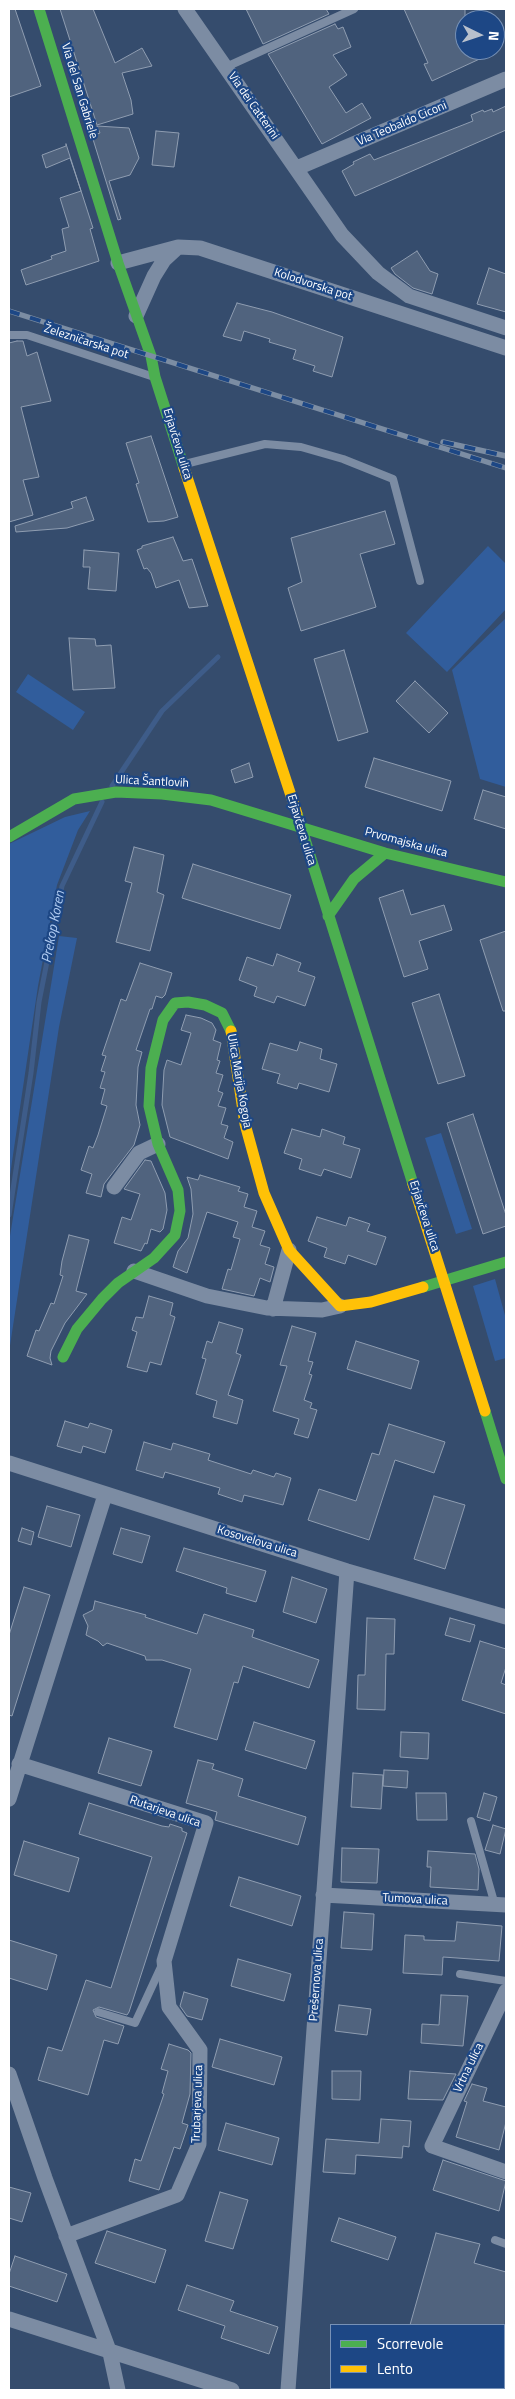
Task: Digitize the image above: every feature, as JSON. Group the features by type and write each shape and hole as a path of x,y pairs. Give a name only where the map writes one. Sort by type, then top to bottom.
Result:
{"street":[{"name":"Via del San Gabriele","path":"39,9 93,182"},
{"name":"Via dei Catterini","path":"186,9 342,235 378,273 409,296 506,328"},
{"name":"Via Teobaldo Ciconi","path":"297,168 506,79"},
{"name":"Erjavčeva ulica","path":"93,182 118,263 151,356 183,464 301,827 506,1479"},
{"name":"Kolodvorska pot","path":"118,263 178,247 200,248 506,348"},
{"path":"136,316 154,276 164,260 178,247"},
{"name":"Ulica Šantlovih","path":"9,837 74,799 116,792 162,794 211,800 301,827"},
{"name":"Prvomajska ulica","path":"301,827 385,853 506,882"},
{"path":"328,916 354,879 385,853"},
{"name":"Ulica Marija Kogoja","path":"62,1357 77,1330 102,1299 118,1282 154,1258 175,1235 180,1211 178,1190 158,1144 149,1106 151,1068 162,1020 175,1003 205,1005 222,1014 233,1035 245,1124 264,1193 289,1250 340,1306"},
{"path":"114,1186 139,1153 158,1144"},
{"path":"273,1309 289,1250"},
{"path":"134,1272 208,1296 273,1309 322,1310 371,1302 506,1262"},
{"name":"Kosovelova ulica","path":"9,1463 105,1495 347,1570 506,1617"},
{"path":"9,1799 105,1495"},
{"name":"Prešernova ulica","path":"288,2390 347,1570"},
{"name":"Rutarjeva ulica","path":"19,1764 206,1823 164,1961"},
{"name":"Tumova ulica","path":"323,1895 501,1905"},
{"name":"Trubarjeva ulica","path":"66,2236 177,2195 199,2144 200,2050 169,2007 164,1961"},
{"name":"Vrtna ulica","path":"506,1991 432,2146 506,2172"},
{"path":"9,2074 66,2236 110,2352 118,2390"},
{"path":"9,2319 232,2390"}],"lane":[{"path":"226,67 354,9"},
{"name":"Železničarska pot","path":"9,335 27,335 156,377"},
{"path":"183,464 265,444 301,447 343,459 393,479 420,581"},
{"path":"471,1821 501,1905"},
{"path":"98,2012 135,2023 164,1961"},
{"path":"460,1974 506,1981"},
{"path":"494,2240 506,2244"}],"shaded area":[{"path":"488,546 506,564 506,609 447,672 406,633"},
{"path":"506,618 506,787 480,779 452,670"},
{"path":"28,674 85,712 73,730 16,692"},
{"path":"90,811 78,830 57,885 38,986 9,1182 9,844 65,817"},
{"path":"59,936 77,938 59,1027 9,1352 9,1242"},
{"path":"441,1133 472,1229 456,1234 425,1138"},
{"path":"495,1279 506,1319 506,1358 495,1361 473,1286"}],"building":[{"path":"9,9 15,9 41,86 9,97"},
{"path":"60,9 93,9 115,63 142,48 152,66 122,73 131,100 133,114 97,125"},
{"path":"246,9 326,9 329,14 263,44"},
{"path":"404,9 465,9 455,10 455,60 477,60 432,81 424,64 428,63"},
{"path":"335,24 338,29 343,27 351,47 333,55 347,75 329,87 346,113 362,103 371,118 322,144 268,54"},
{"path":"506,106 506,130 355,196 342,171 354,164 353,162 370,154 374,160 473,121 471,115 483,110 484,112 492,109 493,112"},
{"path":"97,126 129,128 139,158 130,175 109,181 121,219 118,220 92,136 100,133"},
{"path":"156,131 179,133 174,167 152,165"},
{"path":"66,144 93,228 90,229 99,261 26,285 21,270 52,259 51,256 66,251 62,229 69,227 60,198 81,191 70,158 46,168 42,155 66,146"},
{"path":"417,251 430,271 438,274 432,294 413,288 395,274 391,268"},
{"path":"489,268 506,274 506,312 477,304"},
{"path":"237,303 272,312 343,337 332,377 313,371 315,366 293,359 296,350 269,342 270,339 244,331 241,341 223,336"},
{"path":"23,341 27,356 37,352 51,401 21,407 39,477 23,480 33,515 9,522 9,343"},
{"path":"151,436 178,517 164,521 148,522 136,484 139,483 126,443"},
{"path":"86,497 94,520 67,528 16,532 15,526 73,508 71,502"},
{"path":"385,511 395,544 360,554 376,607 301,631 288,588 302,582 291,538"},
{"path":"173,537 183,561 192,559 208,606 189,608 179,580 156,588 151,573 147,568 144,569 137,550 142,548 142,546"},
{"path":"84,550 119,553 116,591 88,589 90,567 83,567"},
{"path":"69,638 95,639 96,646 111,645 115,688 73,690"},
{"path":"344,650 368,732 338,741 314,659"},
{"path":"415,681 448,713 429,733 396,701"},
{"path":"374,758 451,781 442,811 365,787"},
{"path":"249,763 253,777 235,783 231,770"},
{"path":"483,790 506,797 506,829 474,819"},
{"path":"134,847 164,855 157,892 164,895 150,951 116,942 132,883 125,881"},
{"path":"193,864 291,895 280,929 182,898"},
{"path":"403,890 411,915 444,905 452,930 419,941 428,969 404,977 379,898"},
{"path":"506,931 506,1011 503,1011 480,940"},
{"path":"277,954 301,963 298,971 315,977 305,1006 277,996 274,1003 254,996 257,987 239,980 247,957 273,966"},
{"path":"140,963 172,973 165,995 162,998 156,996 136,1050 142,1052 138,1067 136,1105 140,1125 134,1145 104,1184 101,1197 86,1193 92,1174 81,1170 89,1146 93,1148 107,1106 101,1104 105,1089 100,1088 105,1072 101,1071 106,1056 102,1055 121,999 126,1001"},
{"path":"439,994 465,1076 438,1084 412,1003"},
{"path":"186,1015 201,1018 212,1023 216,1030 213,1040 221,1043 217,1060 220,1061 216,1073 223,1075 218,1091 223,1093 218,1106 226,1108 221,1124 228,1126 224,1138 233,1142 228,1159 170,1137 162,1105 164,1070 167,1060 181,1065 191,1033 181,1030"},
{"path":"300,1042 322,1049 320,1059 337,1064 329,1092 299,1083 297,1089 277,1083 280,1074 262,1069 270,1043 297,1051"},
{"path":"473,1114 506,1215 506,1226 483,1234 447,1123"},
{"path":"292,1129 320,1137 322,1129 345,1137 343,1144 360,1149 351,1178 324,1169 321,1176 299,1169 302,1159 284,1153"},
{"path":"145,1160 151,1161 165,1193 167,1210 163,1229 160,1232 151,1229 147,1244 145,1243 141,1251 114,1243 122,1217 131,1220 140,1194 124,1189"},
{"path":"200,1175 240,1187 238,1191 248,1194 244,1207 257,1211 252,1227 265,1231 260,1245 270,1248 265,1264 274,1267 270,1282 260,1278 254,1296 222,1289 228,1269 231,1270 240,1239 233,1237 238,1222 207,1212 187,1273 173,1267 178,1251 188,1238 193,1214 191,1189 187,1177 198,1180"},
{"path":"317,1217 346,1226 349,1217 370,1224 367,1231 386,1237 376,1265 348,1255 345,1264 324,1257 327,1248 308,1241"},
{"path":"69,1235 89,1240 76,1291 87,1294 65,1323 51,1351 52,1365 27,1356 36,1330 39,1331 51,1303 54,1304 63,1276 60,1275 62,1261"},
{"path":"149,1296 173,1303 170,1315 175,1317 161,1365 150,1362 147,1372 127,1367 137,1332 132,1330 136,1317 143,1318"},
{"path":"219,1322 243,1329 236,1353 241,1355 228,1395 243,1400 237,1424 213,1417 217,1401 196,1394 206,1359 202,1358 207,1341 212,1343"},
{"path":"292,1326 316,1333 308,1361 313,1362 309,1374 312,1375 304,1400 312,1403 310,1408 317,1410 308,1438 294,1434 299,1419 273,1411 287,1366 280,1365"},
{"path":"356,1341 419,1361 411,1389 347,1369"},
{"path":"65,1421 88,1428 90,1423 112,1430 105,1453 83,1446 81,1453 57,1446"},
{"path":"389,1424 445,1442 434,1473 395,1460 369,1540 308,1520 319,1489 356,1501 372,1453 379,1455"},
{"path":"144,1442 171,1450 173,1443 210,1454 208,1460 251,1474 253,1470 274,1477 276,1473 291,1478 283,1505 244,1495 242,1502 218,1494 220,1488 165,1472 163,1478 136,1470"},
{"path":"434,1496 465,1505 445,1569 414,1559"},
{"path":"47,1506 80,1515 71,1547 38,1537"},
{"path":"22,1528 34,1532 31,1545 18,1541"},
{"path":"121,1528 150,1536 142,1563 113,1554"},
{"path":"184,1548 266,1571 256,1602 226,1593 227,1588 176,1571"},
{"path":"292,1577 327,1589 316,1623 283,1612"},
{"path":"24,1587 50,1595 12,1716 9,1715 9,1635"},
{"path":"95,1601 146,1615 145,1617 197,1634 204,1614 254,1630 252,1637 319,1660 309,1688 243,1666 238,1683 234,1682 217,1740 174,1727 191,1669 162,1660 146,1660 145,1656 107,1643 103,1646 86,1635 88,1626 83,1615 93,1610"},
{"path":"367,1618 395,1619 394,1654 386,1654 385,1710 357,1709 358,1675 365,1675"},
{"path":"450,1618 475,1625 470,1642 445,1635"},
{"path":"480,1641 506,1649 506,1667 501,1683 506,1685 506,1714 462,1700"},
{"path":"254,1722 315,1741 306,1769 245,1750"},
{"path":"401,1732 429,1733 428,1759 400,1757"},
{"path":"109,1738 152,1751 141,1786 98,1773"},
{"path":"198,1760 214,1764 212,1769 243,1779 238,1796 306,1817 298,1845 215,1820 217,1812 186,1803"},
{"path":"384,1770 408,1771 407,1788 383,1786"},
{"path":"353,1773 383,1775 381,1809 351,1807"},
{"path":"416,1793 446,1793 447,1820 417,1820"},
{"path":"484,1793 497,1797 490,1821 477,1817"},
{"path":"89,1803 162,1826 169,1827 170,1824 182,1828 182,1831 187,1833 129,2012 127,2015 99,2007 93,2010 96,2017 124,2026 118,2044 104,2040 88,2095 38,2080 48,2047 62,2051 86,1980 111,1988 152,1857 79,1834"},
{"path":"493,1825 506,1829 500,1854 485,1850"},
{"path":"24,1841 79,1858 69,1892 14,1875"},
{"path":"342,1848 379,1849 377,1883 341,1882"},
{"path":"428,1851 475,1854 479,1869 478,1890 430,1887 431,1867 427,1867"},
{"path":"239,1877 301,1896 292,1926 230,1906"},
{"path":"344,1912 374,1914 372,1950 341,1948"},
{"path":"457,1922 502,1926 499,1961 443,1957 442,1975 403,1973 405,1935 424,1936 424,1940 455,1941"},
{"path":"9,1940 57,1955 47,1990 9,1978"},
{"path":"238,1959 291,1974 284,2001 231,1986"},
{"path":"184,1992 208,1999 202,2020 187,2016 180,2006"},
{"path":"441,1995 468,1996 463,2046 421,2043 422,2024 439,2025"},
{"path":"339,2005 371,2009 367,2035 335,2031"},
{"path":"220,2039 282,2057 274,2085 212,2067"},
{"path":"169,2044 188,2050 191,2053 190,2094 182,2123 188,2125 180,2149 174,2147 159,2190 129,2181 135,2159 141,2161 164,2094 162,2093 168,2071 161,2069"},
{"path":"332,2071 361,2071 360,2100 332,2099"},
{"path":"410,2071 456,2074 443,2100 408,2099"},
{"path":"472,2084 487,2088 483,2101 506,2107 506,2122 499,2150 456,2137 467,2102 464,2101"},
{"path":"381,2119 411,2121 409,2147 403,2146 402,2158 356,2155 355,2174 323,2172 326,2139 379,2143"},
{"path":"226,2123 279,2138 272,2165 218,2150"},
{"path":"443,2160 506,2181 499,2211 433,2190"},
{"path":"9,2187 31,2193 22,2222 9,2218"},
{"path":"220,2192 248,2200 233,2249 205,2241"},
{"path":"339,2218 396,2237 388,2260 331,2241"},
{"path":"107,2231 166,2250 155,2283 95,2263"},
{"path":"436,2233 480,2244 474,2263 506,2272 506,2325 410,2324"},
{"path":"15,2256 67,2274 57,2302 9,2286 9,2274"},
{"path":"187,2285 234,2301 230,2311 278,2327 269,2354 221,2338 225,2326 178,2310"}],"waterway":[{"name":"Prekop Koren","path":"112,786 162,711 218,657"},
{"name":"Prekop Koren","path":"9,1215 31,1073 39,1002 62,886 102,802"}],"railway":[{"path":"9,311 506,468"},
{"path":"443,442 506,456"}],"traffic: fast":[{"path":"39,9 118,263 151,356 155,377 184,468"},
{"path":"9,837 74,799 116,792 162,794 211,800 385,853 506,882"},
{"path":"297,814 413,1184"},
{"path":"328,916 354,879 385,853"},
{"path":"63,1357 77,1329 102,1299 118,1283 154,1258 175,1235 180,1211 178,1190 158,1144 149,1106 151,1068 163,1020 175,1003 188,1002 205,1005 222,1013 231,1031"},
{"path":"423,1287 506,1262"},
{"path":"485,1411 506,1479"}],"traffic: slow":[{"path":"184,468 297,814"},
{"path":"231,1031 245,1124 264,1193 289,1250 340,1306 371,1302 423,1287"},
{"path":"413,1184 485,1411"}]}
